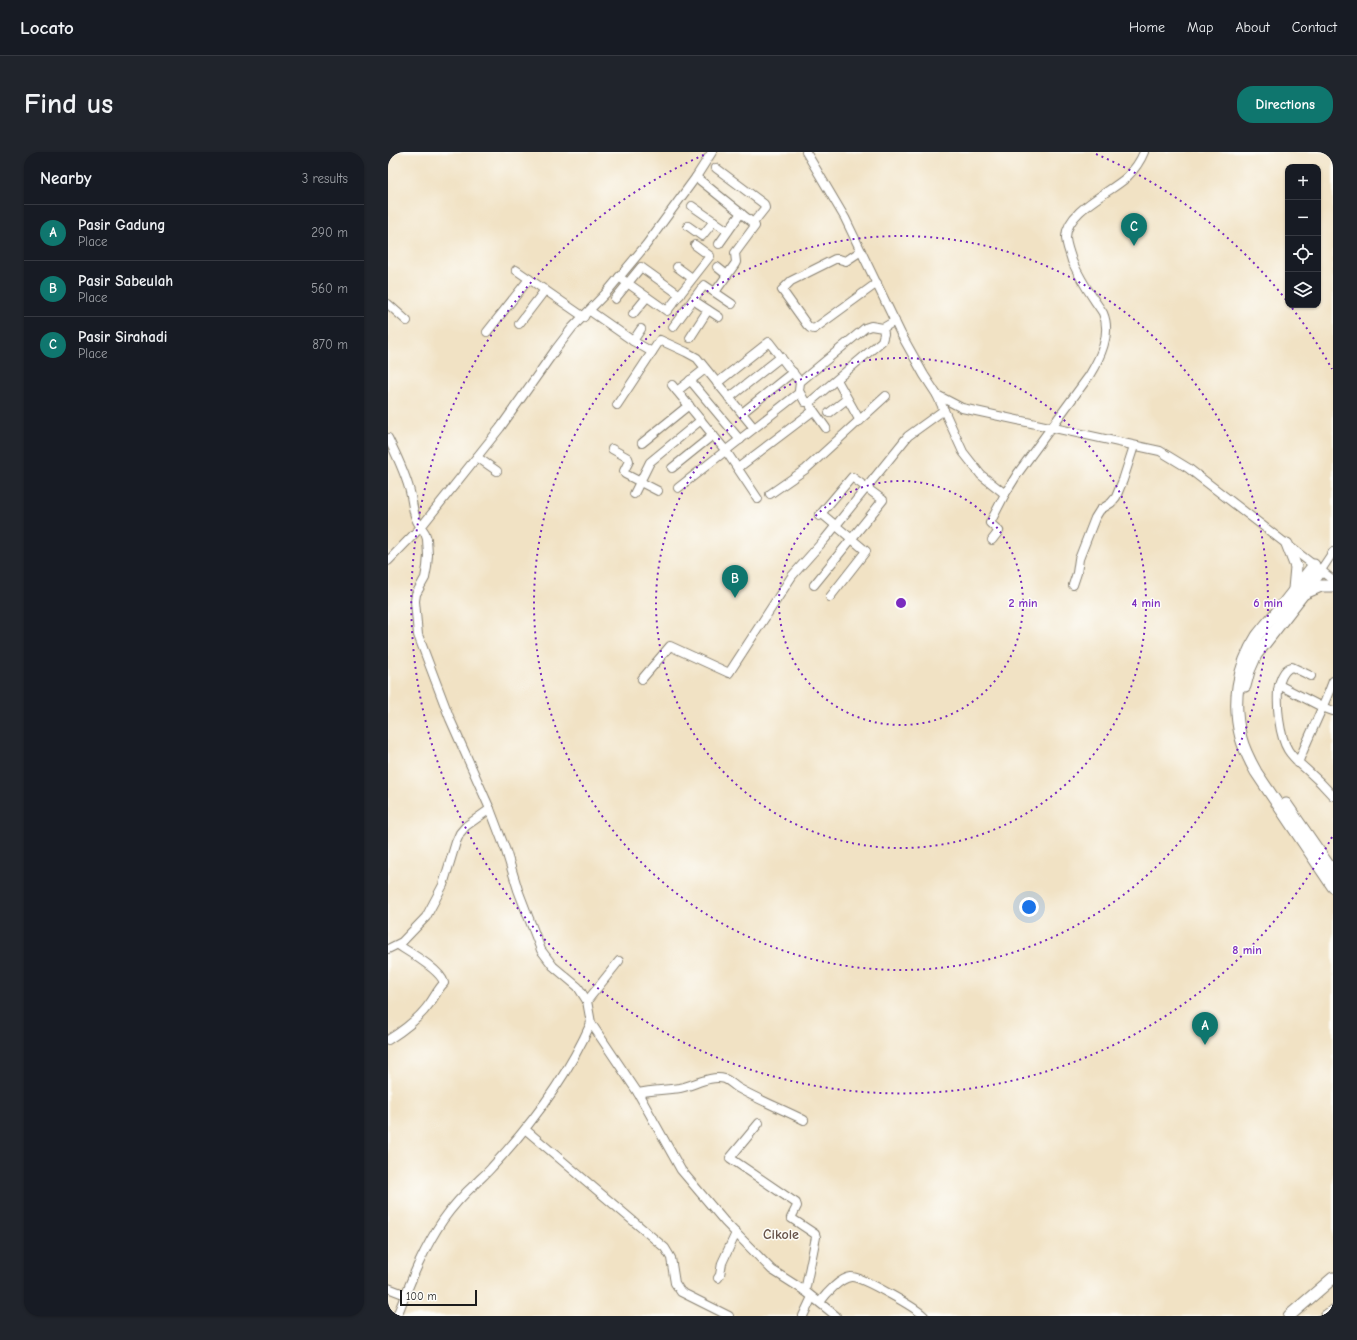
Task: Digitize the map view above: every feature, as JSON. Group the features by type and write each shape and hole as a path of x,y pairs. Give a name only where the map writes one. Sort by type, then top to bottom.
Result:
{"highway":[{"path":"1287,544 1296,567 1298,592 1256,655 1249,671 1244,688 1244,722 1253,752 1262,768 1333,872"},
{"path":"1319,569 1257,636 1242,668 1238,686 1237,704 1241,739 1256,772 1333,887"},
{"path":"1298,592 1321,586 1333,586"},
{"path":"1289,1316 1333,1278"},
{"path":"1326,1316 1333,1311"}],"street":[{"path":"388,561 421,527 500,428 572,328 587,314 646,245 696,177 712,152"},
{"path":"806,152 845,218 920,370 937,395 963,452 981,475 1005,494"},
{"path":"992,540 999,531 990,523 1005,494 1018,473 1090,376 1105,342 1106,323 1103,313 1078,274 1067,247 1067,229 1075,217 1126,177 1140,162 1144,152"},
{"path":"716,168 764,204 765,208 753,223"},
{"path":"696,177 755,226 735,253 734,255 736,262 715,292"},
{"path":"692,206 728,231"},
{"path":"719,244 741,213"},
{"path":"688,226 702,236 714,221"},
{"path":"619,277 667,311 710,256 695,245"},
{"path":"861,251 846,261 835,259 791,281 782,290 807,325 814,329 877,283"},
{"path":"615,299 641,267 680,294"},
{"path":"677,267 692,278"},
{"path":"717,267 727,275"},
{"path":"516,270 545,290 652,352"},
{"path":"487,332 529,279"},
{"path":"673,327 704,285 732,304"},
{"path":"519,324 545,290"},
{"path":"633,314 647,297"},
{"path":"693,300 719,317"},
{"path":"388,304 406,321"},
{"path":"690,338 708,310"},
{"path":"826,428 799,393 798,388 800,382 865,328 871,326 883,328 895,321"},
{"path":"808,403 882,341 884,334 883,328"},
{"path":"633,341 640,329"},
{"path":"617,405 660,340 697,358 754,428"},
{"path":"717,383 769,342 800,382"},
{"path":"729,398 781,357"},
{"path":"705,369 690,380 675,388 726,451 758,499"},
{"path":"742,414 793,372"},
{"path":"690,380 740,440"},
{"path":"837,380 860,421"},
{"path":"678,488 799,393"},
{"path":"937,395 962,408 1160,451 1188,468 1333,580"},
{"path":"770,494 806,469 886,396"},
{"path":"829,413 847,399"},
{"path":"642,443 689,405"},
{"path":"642,679 670,646 729,673 792,576 836,526 908,436 944,410"},
{"path":"738,468 813,411"},
{"path":"634,494 650,462 701,420"},
{"path":"672,468 713,435"},
{"path":"388,438 404,472 412,495 418,523 428,540 427,568 425,578 416,594 415,601 418,635 453,726 490,809 506,851 518,890 541,950 553,966 578,987 587,1001 591,1023 638,1093 681,1170 725,1222 772,1270 809,1294 836,1316"},
{"path":"1073,585 1080,559 1095,518 1100,510 1116,497 1134,446"},
{"path":"612,449 627,457 629,461 624,473 625,474 658,491"},
{"path":"476,457 497,471"},
{"path":"814,585 852,538 883,500 852,477 820,515 852,538 866,551 830,597"},
{"path":"1319,569 1333,552"},
{"path":"1311,676 1294,668 1289,668 1282,675 1278,685 1278,704 1284,739 1288,750 1298,763 1333,796"},
{"path":"1298,763 1333,681"},
{"path":"1278,685 1333,711"},
{"path":"388,949 402,942 426,917 443,885 460,833 466,826 490,809"},
{"path":"388,1040 414,1022 430,1004 437,991 444,983 440,975 423,960 398,945"},
{"path":"587,1001 619,961"},
{"path":"397,1316 420,1261 444,1219 468,1191 491,1169 526,1130 564,1075 591,1023"},
{"path":"638,1093 682,1087 714,1078 726,1079 737,1088 804,1120"},
{"path":"759,1123 730,1158 796,1202 797,1206 791,1218 815,1234 816,1237 809,1294 803,1316"},
{"path":"526,1130 665,1248 671,1258 675,1283 681,1292 729,1316"},
{"path":"718,1278 722,1263 736,1233"},
{"path":"820,1302 835,1286 848,1278 853,1277 904,1302 924,1316"},
{"path":"388,1288 406,1295"}],"place":[{"name":"Pasir Sirahadi","path":"1134,246"},
{"name":"Pasir Sabeulah","path":"735,598"},
{"name":"Pasir Gadung","path":"1205,1045"}],"district":[{"name":"Cikole","path":"781,1234"}]}
